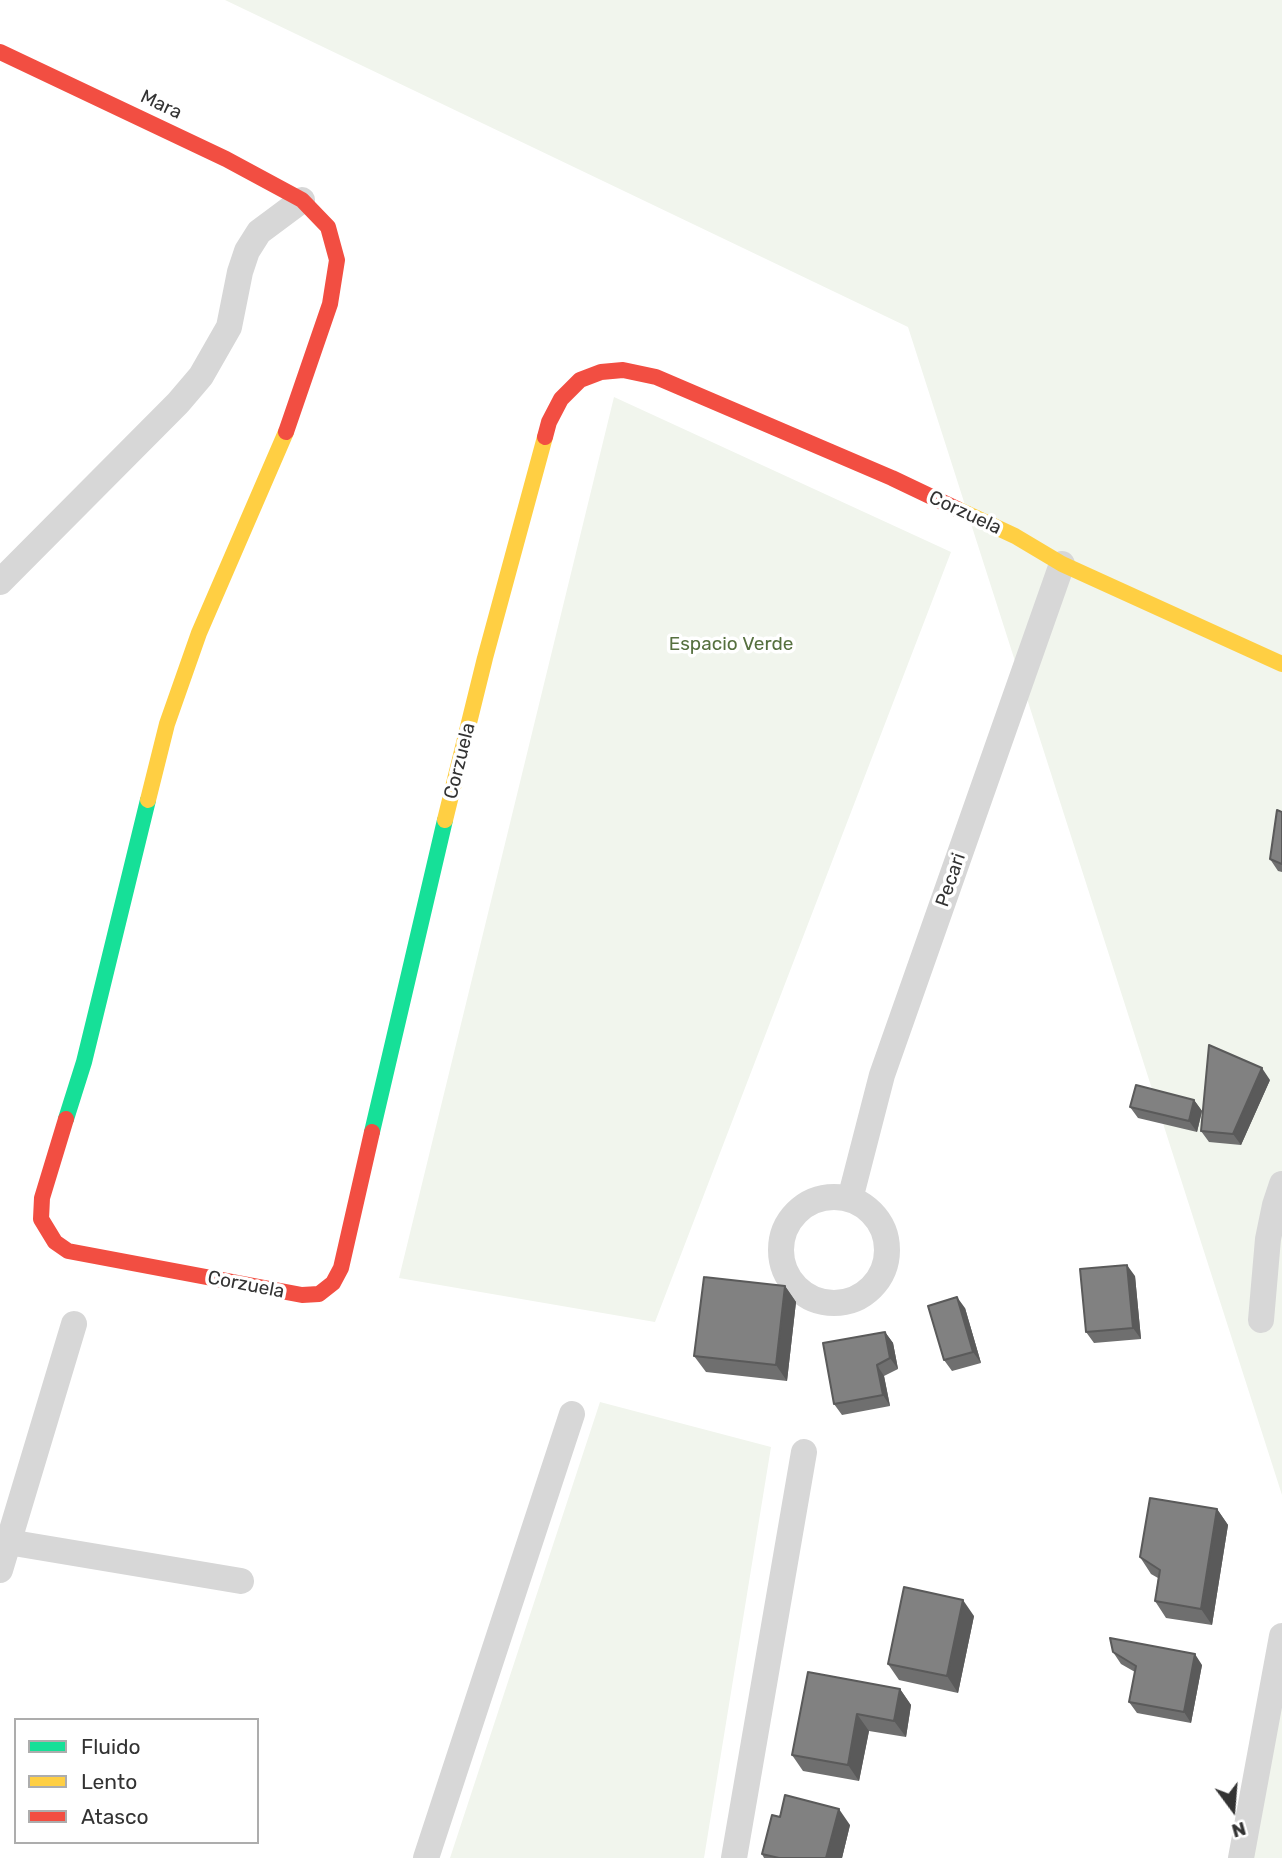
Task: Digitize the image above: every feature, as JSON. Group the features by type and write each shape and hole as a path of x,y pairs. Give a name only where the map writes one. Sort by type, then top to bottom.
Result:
{"street":[{"name":"Mara","path":"0,52 226,159 302,200"},
{"name":"Corzuela","path":"302,200 328,227 334,244 337,260 332,293 294,412 200,633 167,724 84,1062 42,1198 41,1219 55,1242 68,1251 302,1295 319,1294 333,1283 341,1268 485,658 549,422 561,398 580,380 601,372 624,370 656,377 892,478 1015,536 1062,564 1282,664"},
{"path":"0,582 178,403 201,376 229,327 247,251 259,233 302,200"},
{"name":"Pecari","path":"850,1199 882,1075 1062,564"},
{"path":"1261,1320 1268,1239 1282,1184"},
{"path":"832,1197 850,1199 865,1207 877,1219 885,1234 887,1251 884,1267 876,1282 864,1294 848,1301 831,1303 814,1299 798,1290 787,1276 781,1259 784,1232 799,1210 814,1200 832,1197"},
{"path":"0,1570 74,1324"},
{"path":"426,1858 572,1414"},
{"path":"734,1858 804,1452"},
{"path":"8,1542 241,1581"},
{"path":"1241,1858 1282,1636"}],"green space":[{"path":"225,0 1282,0 1282,1495 908,327"},
{"name":"Espacio Verde","path":"614,397 951,552 655,1322 399,1278"},
{"path":"600,1402 771,1447 704,1858 450,1858"},
{"path":"1282,1636 1282,1858 1241,1858"}],"building":[{"path":"1277,810 1282,812 1282,864 1270,859"},
{"path":"1209,1045 1262,1068 1233,1134 1201,1131"},
{"path":"1136,1085 1194,1100 1189,1121 1130,1107"},
{"path":"1127,1265 1133,1328 1086,1332 1080,1269"},
{"path":"704,1277 785,1286 776,1365 694,1356"},
{"path":"957,1297 973,1352 944,1360 928,1306"},
{"path":"885,1332 890,1358 877,1365 883,1395 834,1404 823,1343"},
{"path":"1150,1498 1217,1509 1201,1609 1155,1601 1160,1570 1140,1557"},
{"path":"904,1587 963,1600 947,1676 888,1664"},
{"path":"1110,1638 1195,1654 1184,1712 1129,1702 1136,1666 1113,1652"},
{"path":"808,1672 900,1689 894,1721 857,1714 848,1765 792,1755"},
{"path":"785,1795 839,1809 826,1858 779,1858 762,1854 772,1815 780,1817"}],"traffic: fast":[{"path":"66,1119 84,1062 148,800"},
{"path":"372,1132 445,820"}],"traffic: slow":[{"path":"148,800 167,724 199,633 286,432"},
{"path":"445,820 485,658 545,437"},
{"path":"957,509 1015,536 1062,564 1282,664"}],"traffic: jam":[{"path":"0,52 226,159 302,200 328,227 337,260 330,304 286,432"},
{"path":"545,437 549,422 561,399 580,380 601,372 623,370 656,377 892,478 957,509"},
{"path":"66,1119 42,1198 41,1219 55,1242 68,1251 302,1295 319,1294 333,1283 341,1268 372,1132"}]}
